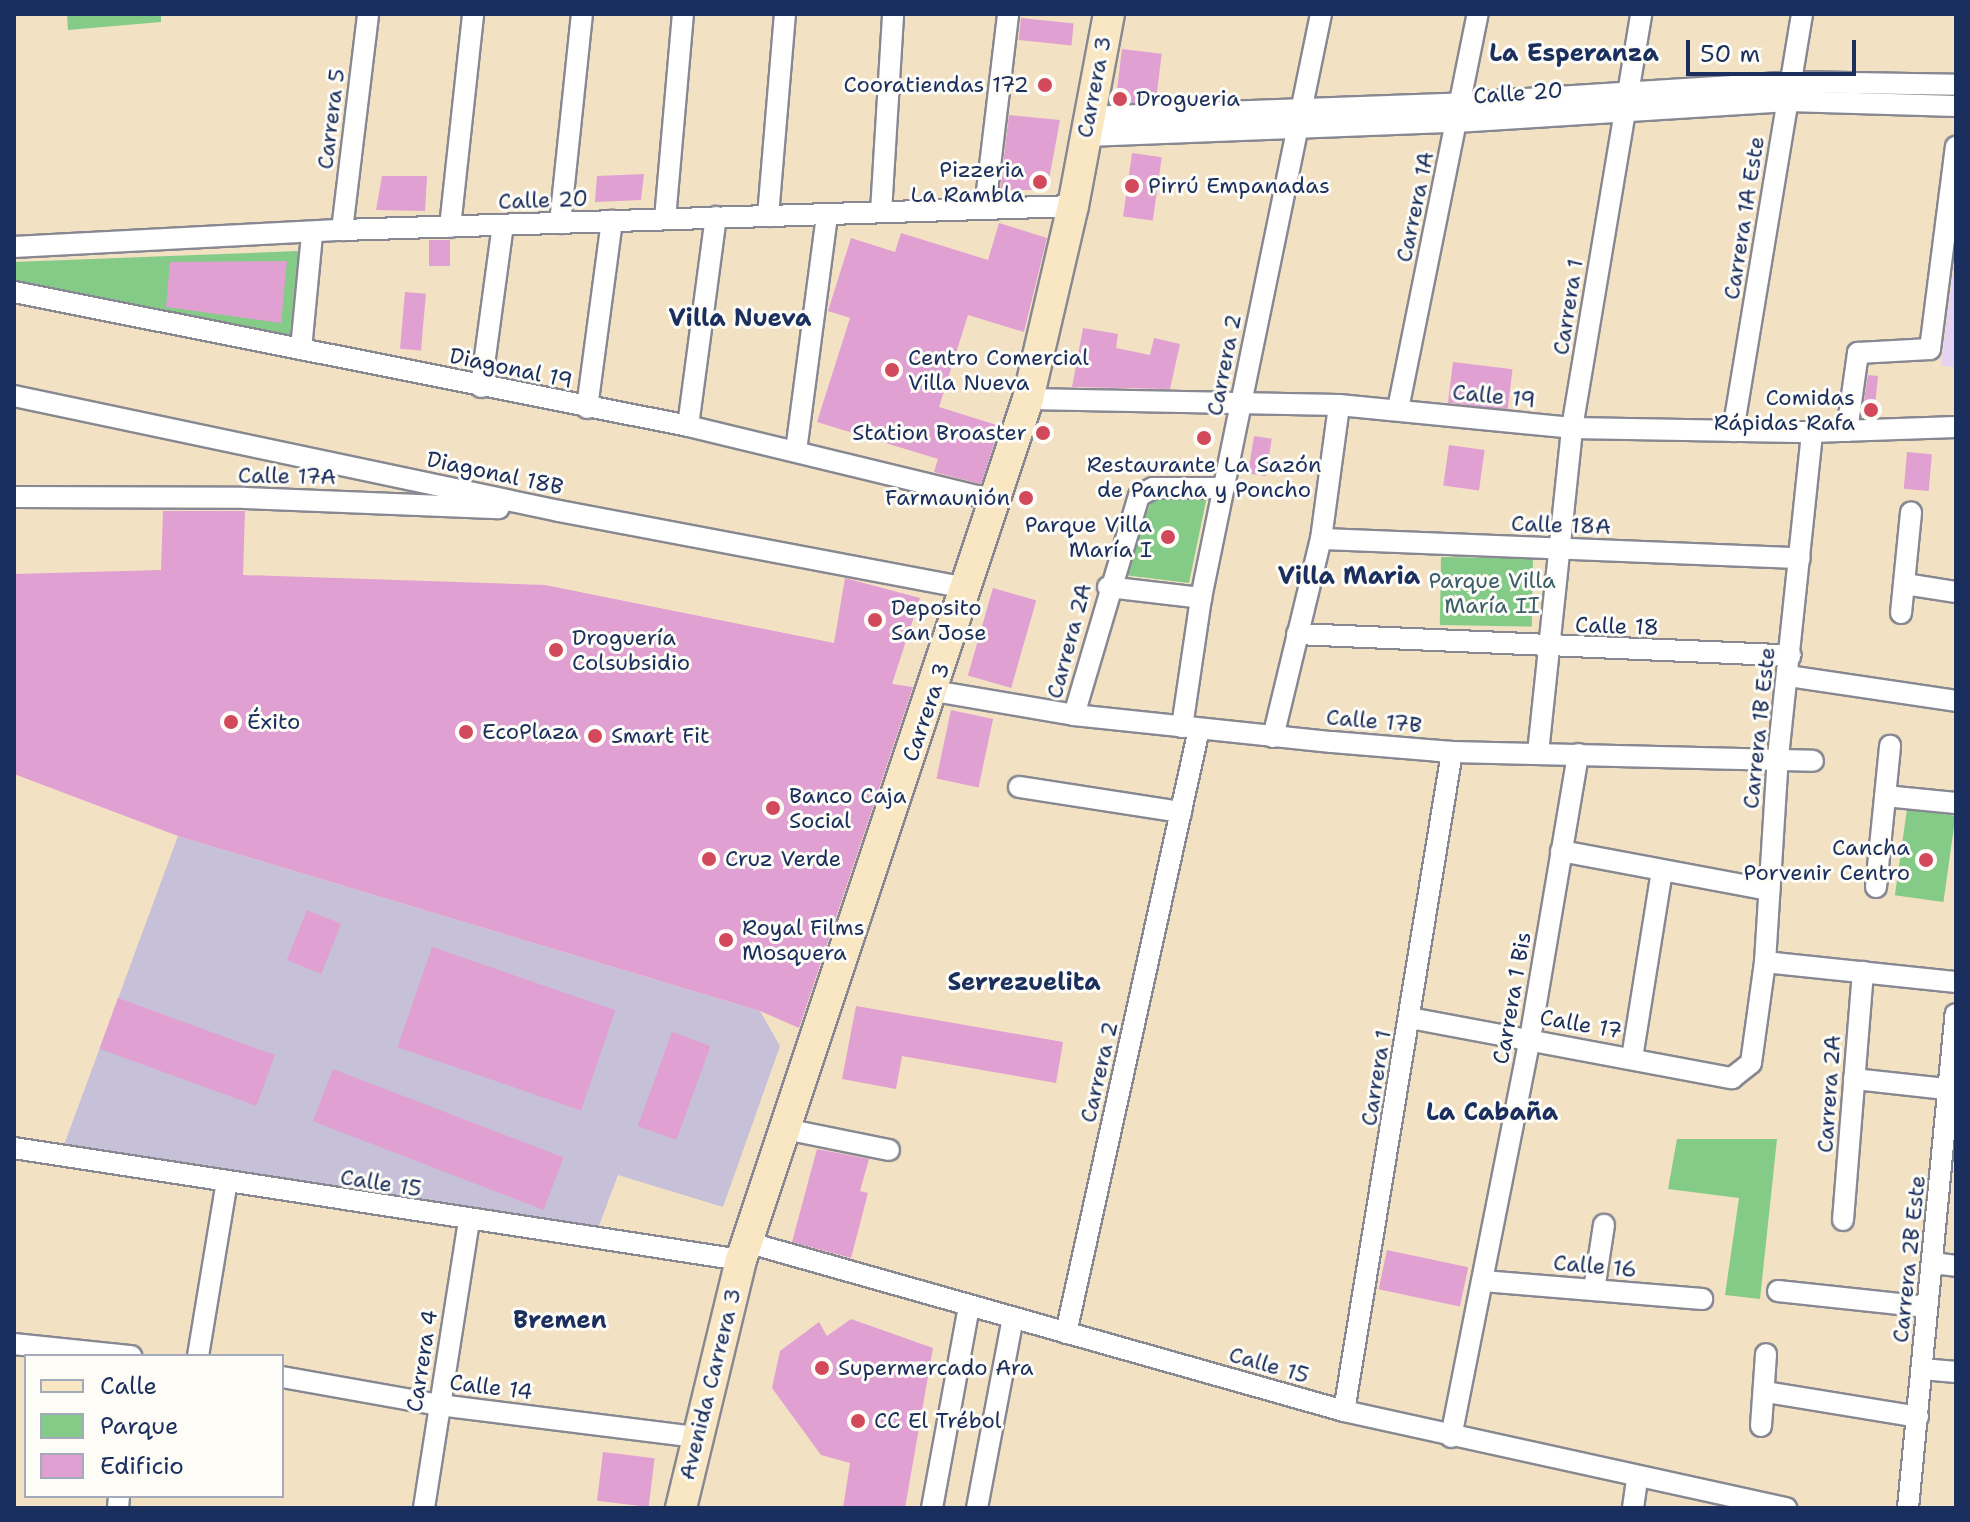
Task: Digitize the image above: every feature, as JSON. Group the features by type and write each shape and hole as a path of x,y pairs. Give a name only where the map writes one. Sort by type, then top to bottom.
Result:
{"main road":[{"name":"Carrera 3","path":"744,1251 855,910 934,691 1028,399 1073,206 1109,14"},
{"name":"Avenida Carrera 3","path":"681,1508 695,1437 744,1251"}],"street":[{"name":"Carrera 5","path":"342,230 368,14"},
{"path":"450,227 473,14"},
{"path":"560,223 582,14"},
{"path":"665,219 683,14"},
{"path":"768,216 785,14"},
{"path":"881,212 893,14"},
{"path":"985,208 1008,14"},
{"name":"Carrera 2","path":"1066,1333 1181,812 1201,598 1321,14"},
{"name":"Carrera 1A","path":"1398,409 1478,14"},
{"name":"Carrera 1","path":"1538,753 1546,647 1572,428 1641,14"},
{"name":"Carrera 1A Este","path":"1733,431 1802,14"},
{"name":"Calle 20","path":"1086,127 1459,112 1627,100 1956,85"},
{"name":"Calle 20","path":"1790,92 1956,106"},
{"path":"1847,431 1858,353 1930,349 1956,147"},
{"name":"Calle 20","path":"14,247 312,234 342,230 1073,206"},
{"path":"796,451 827,215"},
{"path":"688,426 716,217"},
{"path":"587,408 612,221"},
{"path":"481,387 503,225"},
{"path":"301,349 312,234"},
{"name":"Diagonal 19","path":"14,292 688,426 997,501"},
{"name":"Diagonal 18B","path":"14,396 559,511 968,588"},
{"name":"Calle 19","path":"1028,399 1339,405 1572,428 1812,432 1956,427"},
{"path":"1273,737 1321,539 1339,405"},
{"name":"Carrera 1B Este","path":"1743,1074 1754,1054 1765,962 1778,757 1790,666 1812,432"},
{"name":"Carrera 2A","path":"1074,715 1108,587 1144,491 1224,488"},
{"name":"Calle 17A","path":"14,497 261,498 559,511"},
{"path":"1901,613 1911,512"},
{"name":"Calle 18A","path":"1321,539 1800,558"},
{"path":"1905,584 1956,592"},
{"path":"1108,587 1201,598"},
{"name":"Calle 18","path":"1297,634 1546,647 1790,666 1956,701"},
{"name":"Calle 17B","path":"934,691 1074,715 1273,737 1452,752 1778,757 1813,761"},
{"path":"1876,887 1890,746"},
{"name":"Carrera 1","path":"1344,1411 1452,752"},
{"name":"Carrera 1 Bis","path":"1451,1437 1530,1039 1578,754"},
{"path":"1019,787 1181,812"},
{"path":"1885,796 1956,803"},
{"path":"1561,851 1769,890"},
{"path":"1632,1058 1662,871"},
{"path":"1765,962 1956,982"},
{"name":"Carrera 2A","path":"1843,1220 1863,972"},
{"name":"Carrera 2B Este","path":"1908,1508 1927,1307 1953,1089 1956,1014"},
{"name":"Calle 17","path":"1410,1018 1732,1078 1743,1074"},
{"path":"1854,1079 1953,1089"},
{"path":"785,1129 889,1150"},
{"name":"Calle 15","path":"14,1148 469,1222 744,1251 969,1306 1344,1411 1673,1487 1786,1508"},
{"path":"198,1354 227,1181"},
{"name":"Carrera 4","path":"424,1508 469,1222"},
{"path":"1594,1290 1604,1225"},
{"path":"1933,1263 1956,1266"},
{"name":"Calle 16","path":"1483,1281 1702,1299"},
{"path":"1778,1291 1927,1307"},
{"path":"932,1508 969,1306"},
{"path":"977,1508 1013,1318"},
{"path":"14,1344 112,1354"},
{"path":"1761,1426 1766,1392 1766,1354"},
{"path":"1922,1369 1956,1372"},
{"name":"Calle 14","path":"284,1377 439,1405 695,1437"},
{"path":"1766,1392 1918,1417"},
{"path":"1633,1508 1637,1478"},
{"path":"1670,1508 1673,1487"}],"shaded area":[{"path":"1956,248 1956,367 1941,366"},
{"path":"178,836 760,1011 780,1046 723,1207 618,1175 596,1234 61,1153"}],"green space":[{"path":"67,14 161,14 161,22 68,30"},
{"path":"299,251 290,335 14,281 14,262"},
{"name":"Parque Villa María I","path":"1207,496 1189,583 1124,575 1152,499"},
{"name":"Parque Villa María II","path":"1441,557 1533,559 1532,627 1440,625"},
{"name":"Cancha Porvenir Centro","path":"1907,809 1956,816 1943,902 1895,895"},
{"path":"1677,1139 1777,1139 1760,1299 1725,1295 1739,1198 1668,1189"}],"building":[{"path":"1021,18 1074,24 1071,45 1019,40"},
{"path":"1122,49 1162,54 1155,107 1115,103"},
{"path":"1009,115 1060,120 1047,190 1000,190"},
{"path":"1132,153 1162,157 1153,221 1123,216"},
{"path":"644,174 641,200 595,202 597,176"},
{"path":"382,176 427,176 425,211 376,210"},
{"name":"Centro Comercial Villa Nueva","path":"999,223 1047,238 1024,332 968,315 939,407 1000,426 981,484 934,472 938,459 817,422 850,318 828,311 851,238 895,252 901,233 988,260"},
{"path":"429,240 450,240 450,266 429,266"},
{"path":"287,261 281,323 166,307 170,262"},
{"path":"405,292 426,294 421,351 400,349"},
{"path":"1083,328 1118,334 1116,348 1150,355 1154,338 1180,344 1170,389 1072,387"},
{"path":"1453,362 1513,369 1508,410 1448,403"},
{"path":"1868,375 1878,376 1874,415 1862,414"},
{"path":"1254,436 1272,439 1266,476 1248,474"},
{"path":"1449,445 1485,450 1479,491 1443,486"},
{"path":"1907,452 1932,454 1929,491 1904,489"},
{"name":"EcoPlaza","path":"163,511 245,511 243,575 545,585 834,643 845,578 920,598 892,684 913,687 799,1028 760,1011 178,836 14,774 14,574 161,570"},
{"path":"993,588 1036,600 1011,688 968,675"},
{"path":"951,710 993,719 979,787 936,778"},
{"path":"307,910 341,924 321,974 287,960"},
{"path":"432,947 615,1010 581,1110 397,1047"},
{"path":"118,998 275,1055 256,1106 100,1049"},
{"path":"856,1006 1063,1042 1056,1083 902,1056 896,1089 842,1079"},
{"path":"672,1032 711,1046 676,1140 638,1126"},
{"path":"333,1069 564,1158 544,1210 313,1121"},
{"path":"817,1149 869,1159 860,1191 868,1193 851,1258 792,1242"},
{"path":"1387,1250 1468,1267 1460,1306 1379,1289"},
{"name":"CC El Trébol","path":"851,1319 933,1348 905,1508 843,1508 850,1463 821,1455 772,1388 780,1351 819,1322 827,1336"},
{"path":"603,1452 655,1458 649,1507 597,1501"}],"place":[{"name":"Cooratiendas 172","path":"1045,85"},
{"name":"Drogueria","path":"1120,99"},
{"name":"Pizzeria La Rambla","path":"1040,182"},
{"name":"Pirrú Empanadas","path":"1132,186"},
{"name":"Centro Comercial Villa Nueva","path":"892,370"},
{"name":"Comidas Rápidas Rafa","path":"1871,410"},
{"name":"Station Broaster","path":"1043,433"},
{"name":"Restaurante La Sazón de Pancha y Poncho","path":"1204,438"},
{"name":"Farmaunión","path":"1026,498"},
{"name":"Parque Villa María I","path":"1168,537"},
{"name":"Deposito San Jose","path":"875,620"},
{"name":"Droguería Colsubsidio","path":"556,650"},
{"name":"Éxito","path":"231,722"},
{"name":"EcoPlaza","path":"466,732"},
{"name":"Smart Fit","path":"595,736"},
{"name":"Banco Caja Social","path":"773,808"},
{"name":"Cruz Verde","path":"709,859"},
{"name":"Cancha Porvenir Centro","path":"1926,860"},
{"name":"Royal Films Mosquera","path":"726,940"},
{"name":"Supermercado Ara","path":"822,1368"},
{"name":"CC El Trébol","path":"858,1421"}],"district":[{"name":"La Esperanza","path":"1574,54"},
{"name":"Villa Nueva","path":"740,319"},
{"name":"Villa Maria","path":"1349,577"},
{"name":"Serrezuelita","path":"1024,983"},
{"name":"La Cabaña","path":"1492,1113"},
{"name":"Bremen","path":"560,1321"}]}
